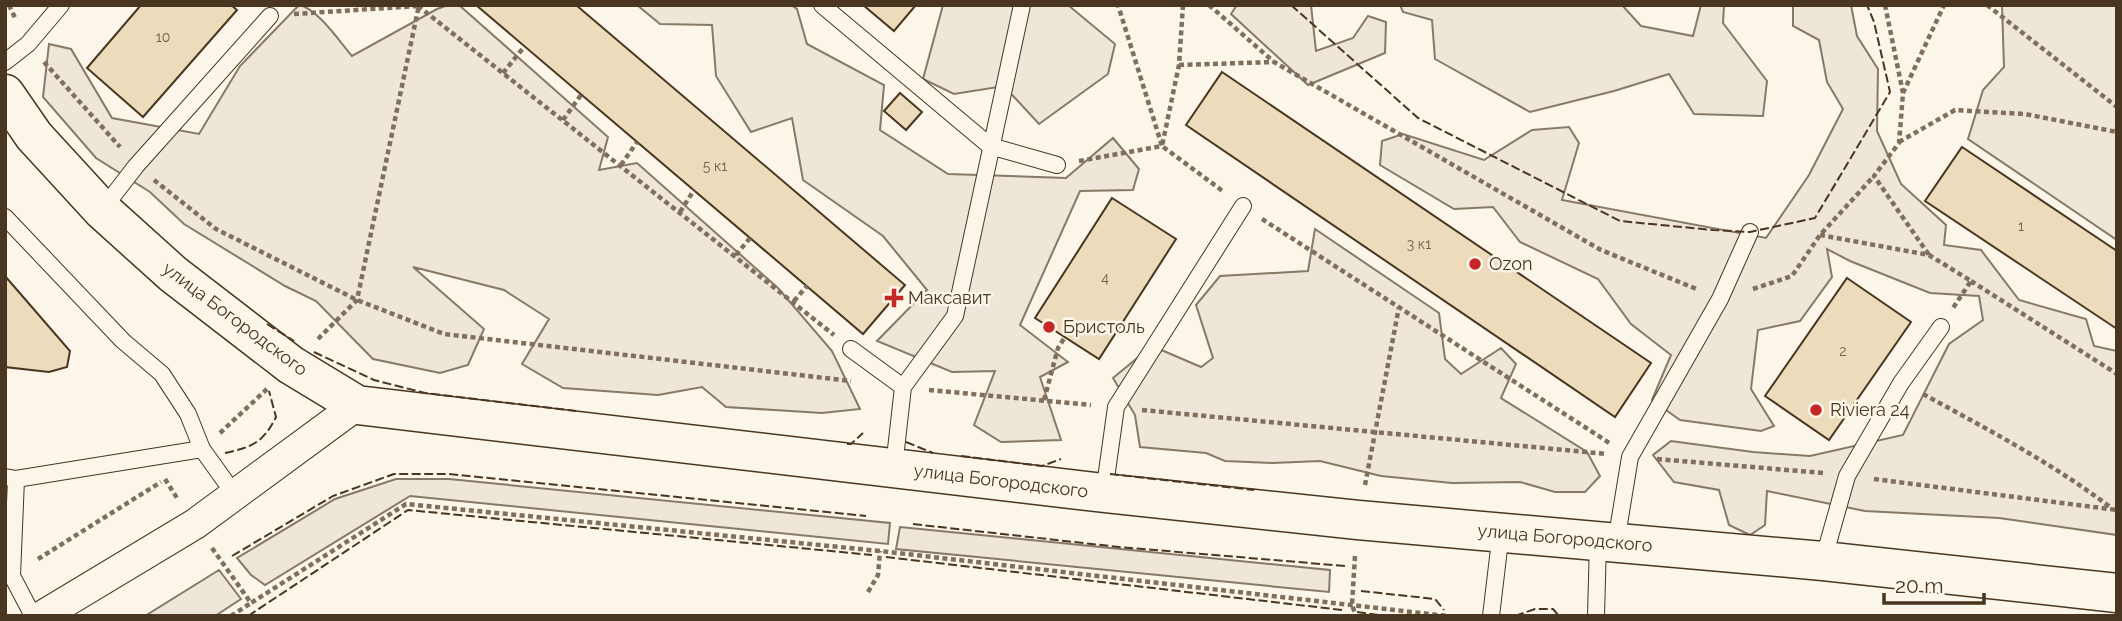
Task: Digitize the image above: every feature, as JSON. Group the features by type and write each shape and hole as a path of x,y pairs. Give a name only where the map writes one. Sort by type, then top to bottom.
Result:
{"street":[{"name":"улица Богородского","path":"5,94 34,136 102,209 173,274 280,357 357,405 1104,493 1357,520 1823,561 2117,593"},
{"path":"42,616 195,524 357,405"}],"lane":[{"path":"5,62 28,44 61,5"},
{"path":"822,5 990,146 1057,165"},
{"path":"894,467 903,387 955,316 1022,5"},
{"path":"102,209 136,166 270,16"},
{"path":"1104,493 1116,407 1243,206"},
{"path":"5,217 123,341 162,374 188,414 202,449 235,495"},
{"path":"1596,616 1607,542 1630,457 1720,299 1751,232"},
{"path":"1823,561 1847,475 1900,383 1941,327"},
{"path":"851,349 903,387"},
{"path":"33,616 12,576 11,478 202,449"},
{"path":"1491,616 1501,532"}],"path":[{"path":"9,5 28,44 136,166 216,229 357,300 444,334 903,387 1630,457 1847,475 2114,509"},
{"path":"1118,5 1162,146 1243,206 1630,457"},
{"path":"1162,146 1179,65 1183,5"},
{"path":"1209,5 1274,62 1601,250 1720,299 1792,276 1820,235 1874,176 1899,143 1955,110 2025,114 2117,132"},
{"path":"1885,5 1903,93 1899,143"},
{"path":"1903,93 1944,5"},
{"path":"1987,5 2117,107"},
{"path":"357,300 418,6"},
{"path":"270,16 418,6 736,255 851,349"},
{"path":"503,73 524,47"},
{"path":"1179,65 1274,62"},
{"path":"563,120 581,94"},
{"path":"621,165 637,142"},
{"path":"1057,165 1162,146"},
{"path":"1874,176 1929,255"},
{"path":"680,212 694,190"},
{"path":"1820,235 1929,255 2117,374"},
{"path":"736,255 750,238"},
{"path":"1941,327 1971,281"},
{"path":"794,301 807,286"},
{"path":"1376,432 1399,307"},
{"path":"1044,400 1058,348 1065,337"},
{"path":"1900,383 1998,434 2114,509"},
{"path":"12,576 164,480 254,402"},
{"path":"164,480 251,603"},
{"path":"231,616 406,504 880,551 1447,616"},
{"path":"868,592 878,575 880,551"}],"shaded area":[{"path":"299,5 321,19 352,56 437,9 459,5 608,137 599,170 637,163 778,288 832,351 860,409 822,413 726,407 702,387 658,395 563,388 522,364 549,319 504,290 413,267 484,329 468,365 440,373 373,359 316,301 285,286 184,224 150,192 96,158 43,97 49,44 71,49 112,118 199,134 240,66"},
{"path":"637,5 791,5 797,9 807,44 884,85 880,130 948,174 1066,178 1113,138 1139,169 1133,190 1080,191 1020,325 1068,362 1040,377 1061,440 1001,442 974,425 995,371 952,372 877,341 927,290 883,236 803,180 792,118 751,132 716,76 712,25 660,24"},
{"path":"943,5 1068,5 1115,44 1108,74 1039,124 1004,86 954,94 923,79"},
{"path":"1237,5 1311,5 1316,51 1353,38 1368,16 1386,22 1385,53 1308,85 1231,14"},
{"path":"1400,5 1622,5 1641,26 1693,36 1701,5 1724,5 1723,23 1767,81 1763,116 1694,114 1669,74 1530,112 1435,59 1432,20 1403,12"},
{"path":"1793,5 1851,5 1857,36 1878,69 1877,131 1901,184 1946,225 1944,245 1981,250 2019,300 2086,319 2094,346 2117,351 2117,535 1999,518 1865,511 1767,491 1765,525 1750,535 1729,525 1719,490 1674,482 1653,455 1671,441 1753,452 1810,456 1903,435 1949,344 1983,320 1979,296 1930,293 1827,249 1832,277 1800,321 1758,330 1751,389 1774,426 1761,431 1680,420 1652,400 1671,355 1631,324 1598,279 1520,242 1493,207 1454,209 1380,165 1382,141 1403,134 1484,160 1532,130 1569,127 1579,143 1562,200 1766,238 1809,175 1843,109 1827,82 1819,40 1793,26"},
{"path":"2002,5 2117,5 2117,240 1968,139 1983,90 2004,67"},
{"path":"1315,229 1439,313 1445,359 1461,374 1501,348 1516,364 1501,398 1587,452 1600,476 1585,492 1555,492 1520,482 1452,483 1381,476 1320,461 1225,461 1206,453 1140,447 1135,415 1113,378 1152,346 1201,367 1213,358 1196,305 1220,276 1308,271"},
{"path":"396,479 449,479 890,523 888,544 410,496 265,585 251,575 237,558 335,499"},
{"path":"900,527 1330,570 1329,592 896,549"},
{"path":"219,570 241,599 215,616 145,616"}],"building":[{"path":"141,5 231,5 237,10 143,117 87,68"},
{"path":"476,5 576,5 905,285 863,334"},
{"path":"863,5 916,5 894,31"},
{"path":"1222,72 1651,363 1615,417 1186,125"},
{"path":"900,93 922,112 906,130 884,111"},
{"path":"1962,147 2117,251 2117,329 1925,201"},
{"path":"1112,198 1176,239 1099,359 1035,318"},
{"path":"5,276 70,351 67,367 49,372 5,367"},
{"path":"5,276 70,351 67,367 49,372 5,367"},
{"path":"1847,278 1911,322 1829,440 1765,396"}],"fence":[{"path":"1291,5 1418,118 1620,221 1750,232 1815,218 1890,92 1874,22 1867,5"},
{"path":"267,324 294,341"},
{"path":"314,352 374,380 425,393 576,411"},
{"path":"225,453 250,446 266,433 276,417 269,391"},
{"path":"847,444 851,444 863,433"},
{"path":"906,442 933,453"},
{"path":"961,456 1042,466 1061,459"},
{"path":"232,556 333,496 394,474 449,474 866,516"},
{"path":"1110,474 1254,490"},
{"path":"248,616 408,510 872,555"},
{"path":"913,524 1119,547 1345,566"},
{"path":"886,557 1342,610"},
{"path":"1361,591 1435,599 1444,610"},
{"path":"1515,616 1535,609 1553,609 1559,616"},
{"path":"1357,612 1386,616"}],"place":[{"name":"Ozon","path":"1475,264"},
{"name":"Максавит","path":"894,298"},
{"name":"Бристоль","path":"1049,327"},
{"name":"Riviera 24","path":"1816,410"}]}
